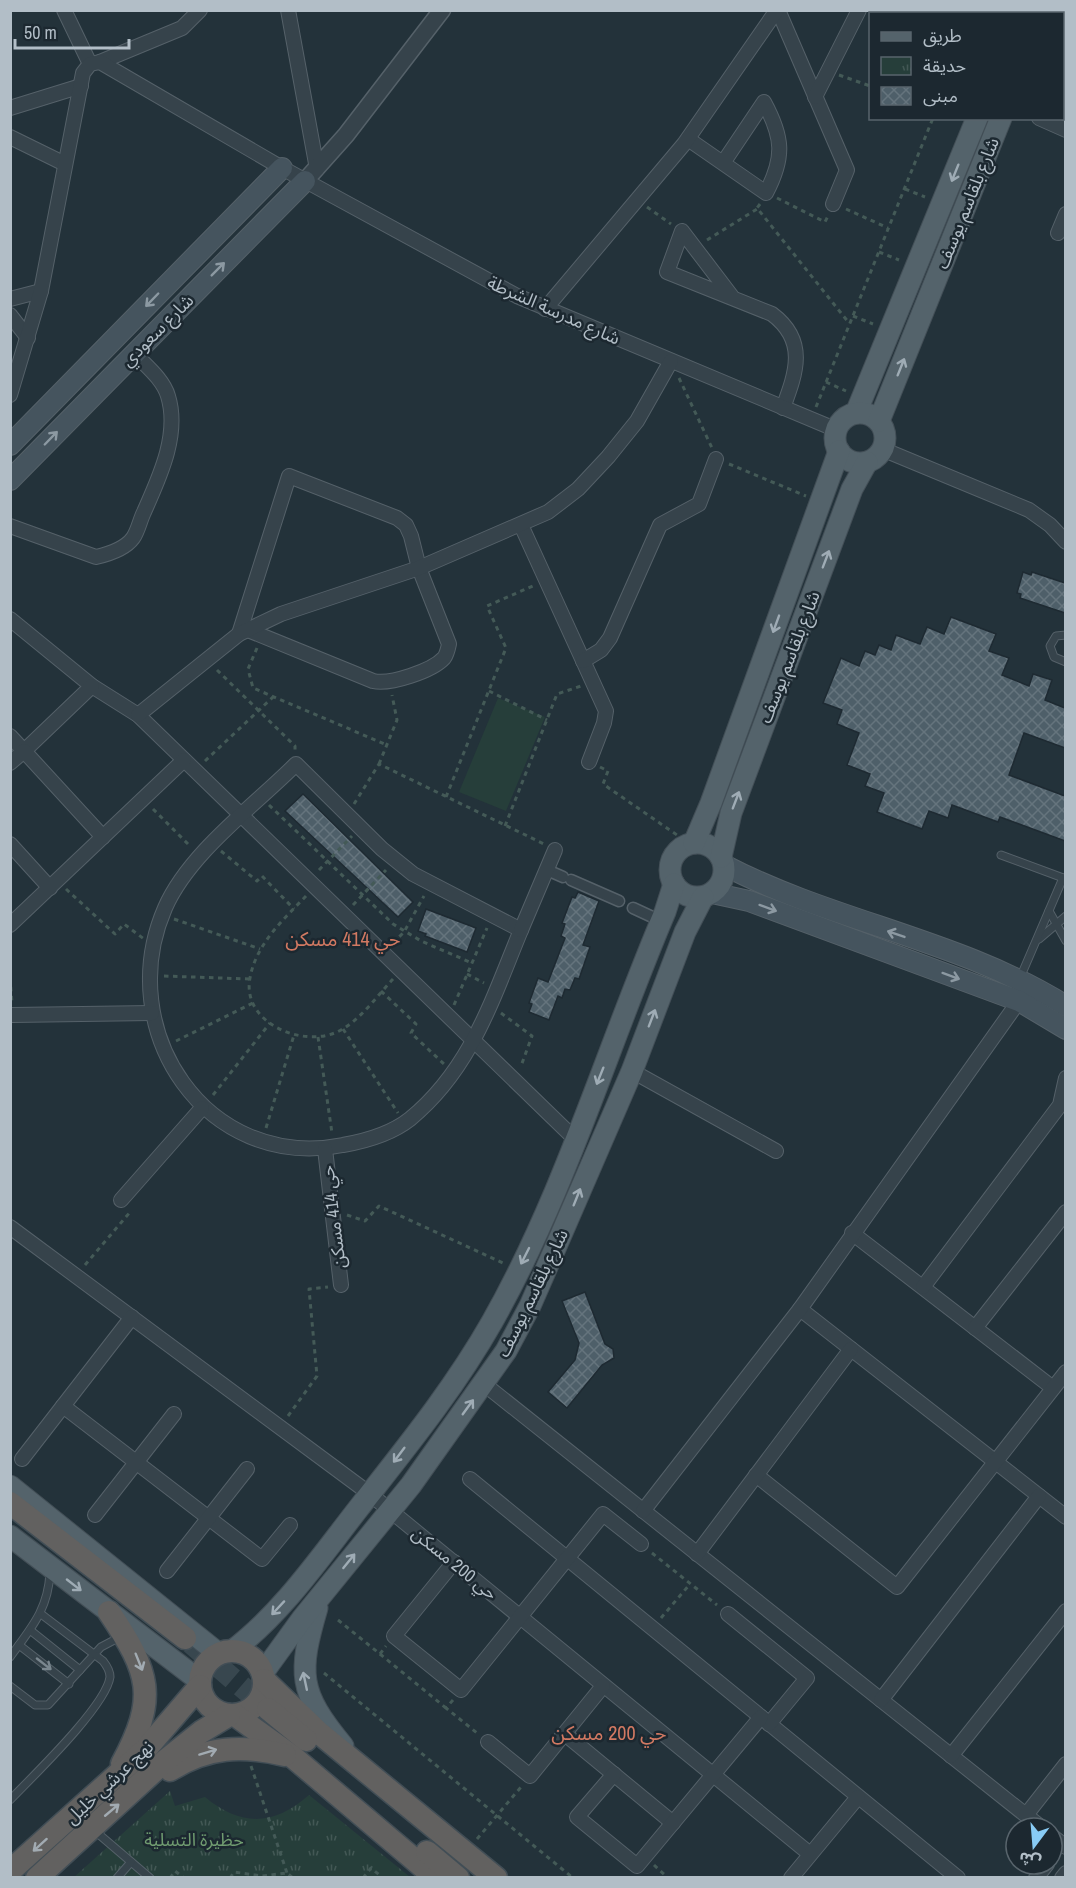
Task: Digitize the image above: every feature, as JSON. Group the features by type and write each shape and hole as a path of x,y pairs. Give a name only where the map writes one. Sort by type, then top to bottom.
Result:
{"highway":[{"path":"10,1503 182,1642 10,1517"},
{"path":"109,1612 133,1635 142,1667 145,1705 140,1726 115,1777"},
{"path":"263,1677 259,1699 244,1712 232,1715 220,1713 206,1702 200,1684 204,1666 225,1653 248,1656 256,1662 263,1677 311,1725 496,1878"},
{"name":"نهج عرشي خليل","path":"10,1871 157,1738 200,1684"},
{"path":"458,1878 264,1712 478,1878"},
{"path":"232,1715 293,1757 436,1878"},
{"name":"نهج عرشي خليل","path":"37,1878 185,1744 232,1715"},
{"path":"137,1788 195,1756 217,1749 244,1748 293,1757"}],"main road":[{"name":"شارع بلقاسم يوسف","path":"856,413 976,120"},
{"name":"شارع بلقاسم يوسف","path":"879,421 1000,120"},
{"name":"شارع سعودي","path":"10,445 282,168"},
{"name":"شارع سعودي","path":"10,480 311,175"},
{"path":"856,413 872,416 879,421 885,436 875,456 851,461 838,441 842,421 856,413"},
{"name":"شارع بلقاسم يوسف","path":"691,844 711,803 821,502 838,441"},
{"name":"شارع بلقاسم يوسف","path":"723,861 731,813 852,489 875,456"},
{"path":"1065,1006 1019,981 961,956 784,894 723,861 709,846 691,844 673,857 670,866 674,884 686,895 708,895 749,901 1018,1001 1065,1029"},
{"path":"708,895 722,881 723,861"},
{"name":"شارع بلقاسم يوسف","path":"225,1653 260,1628 291,1594 459,1377 493,1320 537,1232 674,884"},
{"name":"شارع بلقاسم يوسف","path":"263,1677 321,1596 390,1510 484,1384 530,1306 632,1071 685,932 708,895"},
{"path":"10,1486 225,1653"},
{"path":"10,1536 109,1612"},
{"path":"321,1596 304,1656 303,1673 312,1702 322,1719 359,1765"},
{"path":"133,1635 200,1684"}],"street":[{"path":"63,10 95,63"},
{"path":"10,395 41,291 83,73 95,63 182,28 200,10"},
{"path":"288,10 311,175"},
{"path":"311,175 442,10"},
{"path":"778,10 847,170 833,204"},
{"path":"545,309 688,139 778,10"},
{"path":"815,97 859,10"},
{"name":"شارع مدرسة الشرطة","path":"95,63 282,168 311,175 509,292 811,419 838,441"},
{"path":"10,108 81,86"},
{"path":"688,139 766,193 778,165 780,146 778,132 764,102 723,163"},
{"path":"1043,120 1065,130"},
{"path":"10,137 65,164"},
{"path":"1058,233 1065,214"},
{"path":"682,231 732,298"},
{"path":"682,231 667,272 772,314 783,322 790,333 796,362 795,376 783,408"},
{"path":"10,298 41,291"},
{"path":"10,315 28,338"},
{"path":"10,526 96,557 123,547 133,538 163,466 169,446 171,415 168,396 158,378 134,353"},
{"path":"138,715 243,632 281,614 419,568 521,525 555,507 578,489 637,421 670,361"},
{"path":"875,456 1029,510 1050,525 1065,542"},
{"path":"583,661 602,650 610,638 660,525 699,504 716,459"},
{"path":"289,476 397,518 406,525 419,568 449,644 446,656 435,665 390,682 373,681 262,636 243,632 289,476"},
{"path":"521,525 606,711 604,723 589,762"},
{"path":"10,619 92,686 138,715 575,1139"},
{"path":"10,763 92,686"},
{"path":"10,736 103,837"},
{"path":"10,925 184,760"},
{"path":"296,764 346,816 395,860 430,884 521,930"},
{"name":"حي 414 مسكن","path":"296,764 213,844 179,884 163,915 154,947 151,975 152,1013 163,1047 185,1086 202,1108 222,1123 263,1139 300,1149 330,1148 382,1135 404,1122 454,1073 474,1042 555,850"},
{"path":"10,844 50,888"},
{"path":"547,870 619,901"},
{"path":"633,908 661,921"},
{"path":"643,1510 800,1309 1018,1001"},
{"path":"12,1015 152,1013"},
{"path":"632,1071 776,1151"},
{"path":"922,1287 1063,1107 1065,1078"},
{"path":"121,1200 202,1108"},
{"name":"حي 414 مسكن","path":"330,1148 333,1211 341,1285"},
{"path":"975,1328 1065,1212"},
{"name":"حي 200 مسكن","path":"10,1227 370,1494 810,1854"},
{"path":"852,1233 1053,1388"},
{"path":"800,1309 1065,1517"},
{"path":"22,1459 132,1317"},
{"path":"697,1554 851,1349"},
{"path":"756,1475 897,1587 1065,1372"},
{"path":"484,1384 1026,1815 1065,1764"},
{"path":"63,1406 262,1559 290,1525"},
{"path":"95,1515 174,1414"},
{"path":"167,1571 247,1469"},
{"path":"470,1479 958,1878"},
{"path":"881,1700 1039,1496"},
{"path":"454,1562 394,1636 461,1690 603,1514 641,1544"},
{"path":"951,1756 1065,1611"},
{"path":"614,1774 578,1817 637,1866 713,1775 807,1678 728,1614"},
{"path":"488,1742 530,1776 603,1686"},
{"path":"565,1734 673,1823"},
{"path":"791,1878 858,1797"},
{"path":"1062,1878 1065,1873"}],"lane":[{"path":"1065,635 1056,636 1050,646 1054,657 1065,662"},
{"path":"1001,855 1064,879 1019,981"},
{"path":"1049,910 1065,941"},
{"path":"1035,943 1065,916"},
{"path":"10,1657 41,1614 48,1591 51,1567"},
{"path":"10,1800 83,1721 105,1690 110,1671 103,1661 41,1614"},
{"path":"30,1629 80,1670"},
{"path":"10,1686 35,1705 44,1707 52,1703 93,1655 108,1643 133,1635"},
{"path":"19,1645 69,1684"},
{"path":"91,1828 150,1878"},
{"path":"117,1878 131,1862"}],"path":[{"path":"829,72 869,87"},
{"path":"811,419 932,120"},
{"path":"905,189 942,204"},
{"path":"695,248 757,208 766,193 825,222 833,204 888,228"},
{"path":"637,200 682,231"},
{"path":"757,208 849,324"},
{"path":"879,252 916,267"},
{"path":"853,316 890,332"},
{"path":"670,361 716,459 821,502"},
{"path":"446,797 506,648 487,606 546,581"},
{"path":"262,636 248,669 253,688 387,745"},
{"path":"207,660 257,712 295,746 296,764"},
{"path":"505,826 557,694 593,681"},
{"path":"346,816 379,764 397,720 390,682"},
{"path":"489,691 547,720"},
{"path":"195,771 273,697"},
{"path":"589,762 608,771 603,784 691,844"},
{"path":"379,764 555,850"},
{"path":"262,798 404,932 472,963"},
{"path":"143,799 201,857"},
{"path":"359,828 327,861 294,909 260,949 249,979 253,1003 270,1023 294,1035 318,1037 351,1024 400,971"},
{"path":"213,844 257,881 262,876 294,909"},
{"path":"343,915 395,860"},
{"path":"383,954 404,932 430,884"},
{"path":"50,888 65,888 115,934 124,924 154,947"},
{"path":"163,915 260,949"},
{"path":"448,1017 492,916"},
{"path":"467,974 497,988"},
{"path":"151,975 249,979"},
{"path":"10,978 12,1015"},
{"path":"381,991 416,1024 411,1034 454,1073"},
{"path":"163,1047 253,1003"},
{"path":"489,1005 531,1033 532,1036 514,1081"},
{"path":"202,1108 270,1023"},
{"path":"343,1029 404,1122"},
{"path":"263,1139 294,1035"},
{"name":"حي 414 مسكن","path":"318,1037 330,1148"},
{"path":"76,1276 133,1209 121,1200"},
{"path":"333,1211 365,1221 379,1206 518,1270"},
{"path":"280,1427 317,1376 309,1289 341,1285"},
{"path":"641,1544 728,1614"},
{"path":"652,1628 690,1584"},
{"path":"338,1620 488,1742"},
{"path":"380,1654 394,1636"},
{"path":"304,1656 573,1878"},
{"path":"446,1708 461,1690"},
{"path":"244,1748 287,1872 293,1878"},
{"path":"465,1851 530,1776"},
{"path":"363,1878 371,1868 383,1878"},
{"path":"170,1878 175,1871 183,1878"},
{"path":"230,1878 234,1872 262,1876 287,1872"}],"green space":[{"path":"498,698 545,717 506,811 459,792"},
{"name":"حظيرة التسلية","path":"170,1791 175,1806 205,1797 232,1814 257,1819 283,1813 309,1795 410,1877 73,1878"}],"building":[{"path":"1023,572 1031,575 1032,572 1065,583 1065,613 1020,598 1021,594 1017,593"},
{"path":"951,617 996,634 989,651 1009,658 1002,675 1029,686 1033,674 1052,680 1045,700 1065,708 1065,748 1024,733 1009,775 1065,796 1065,841 1000,817 998,822 952,805 948,818 929,811 922,829 877,812 884,793 865,786 870,774 847,765 859,733 837,724 842,710 823,703 841,658 859,666 865,651 875,655 879,645 891,650 896,635 920,644 927,627 944,634"},
{"path":"303,794 413,902 398,917 285,811"},
{"path":"578,892 599,901 583,945 590,947 579,979 575,978 570,990 565,989 562,998 558,996 549,1020 529,1012 532,1004 529,1003 538,978 548,982 565,938 561,936 565,924 562,923 572,897 575,898"},
{"path":"426,909 476,928 467,952 425,936 426,934 418,931"},
{"path":"585,1292 605,1344 613,1349 614,1358 602,1365 567,1408 548,1392 575,1360 579,1343 562,1301"}],"tunnel":[{"path":"191,1643 268,1709"}],"district":[{"name":"حي 414 مسكن","path":"343,938"},
{"name":"حي 200 مسكن","path":"609,1732"}]}
